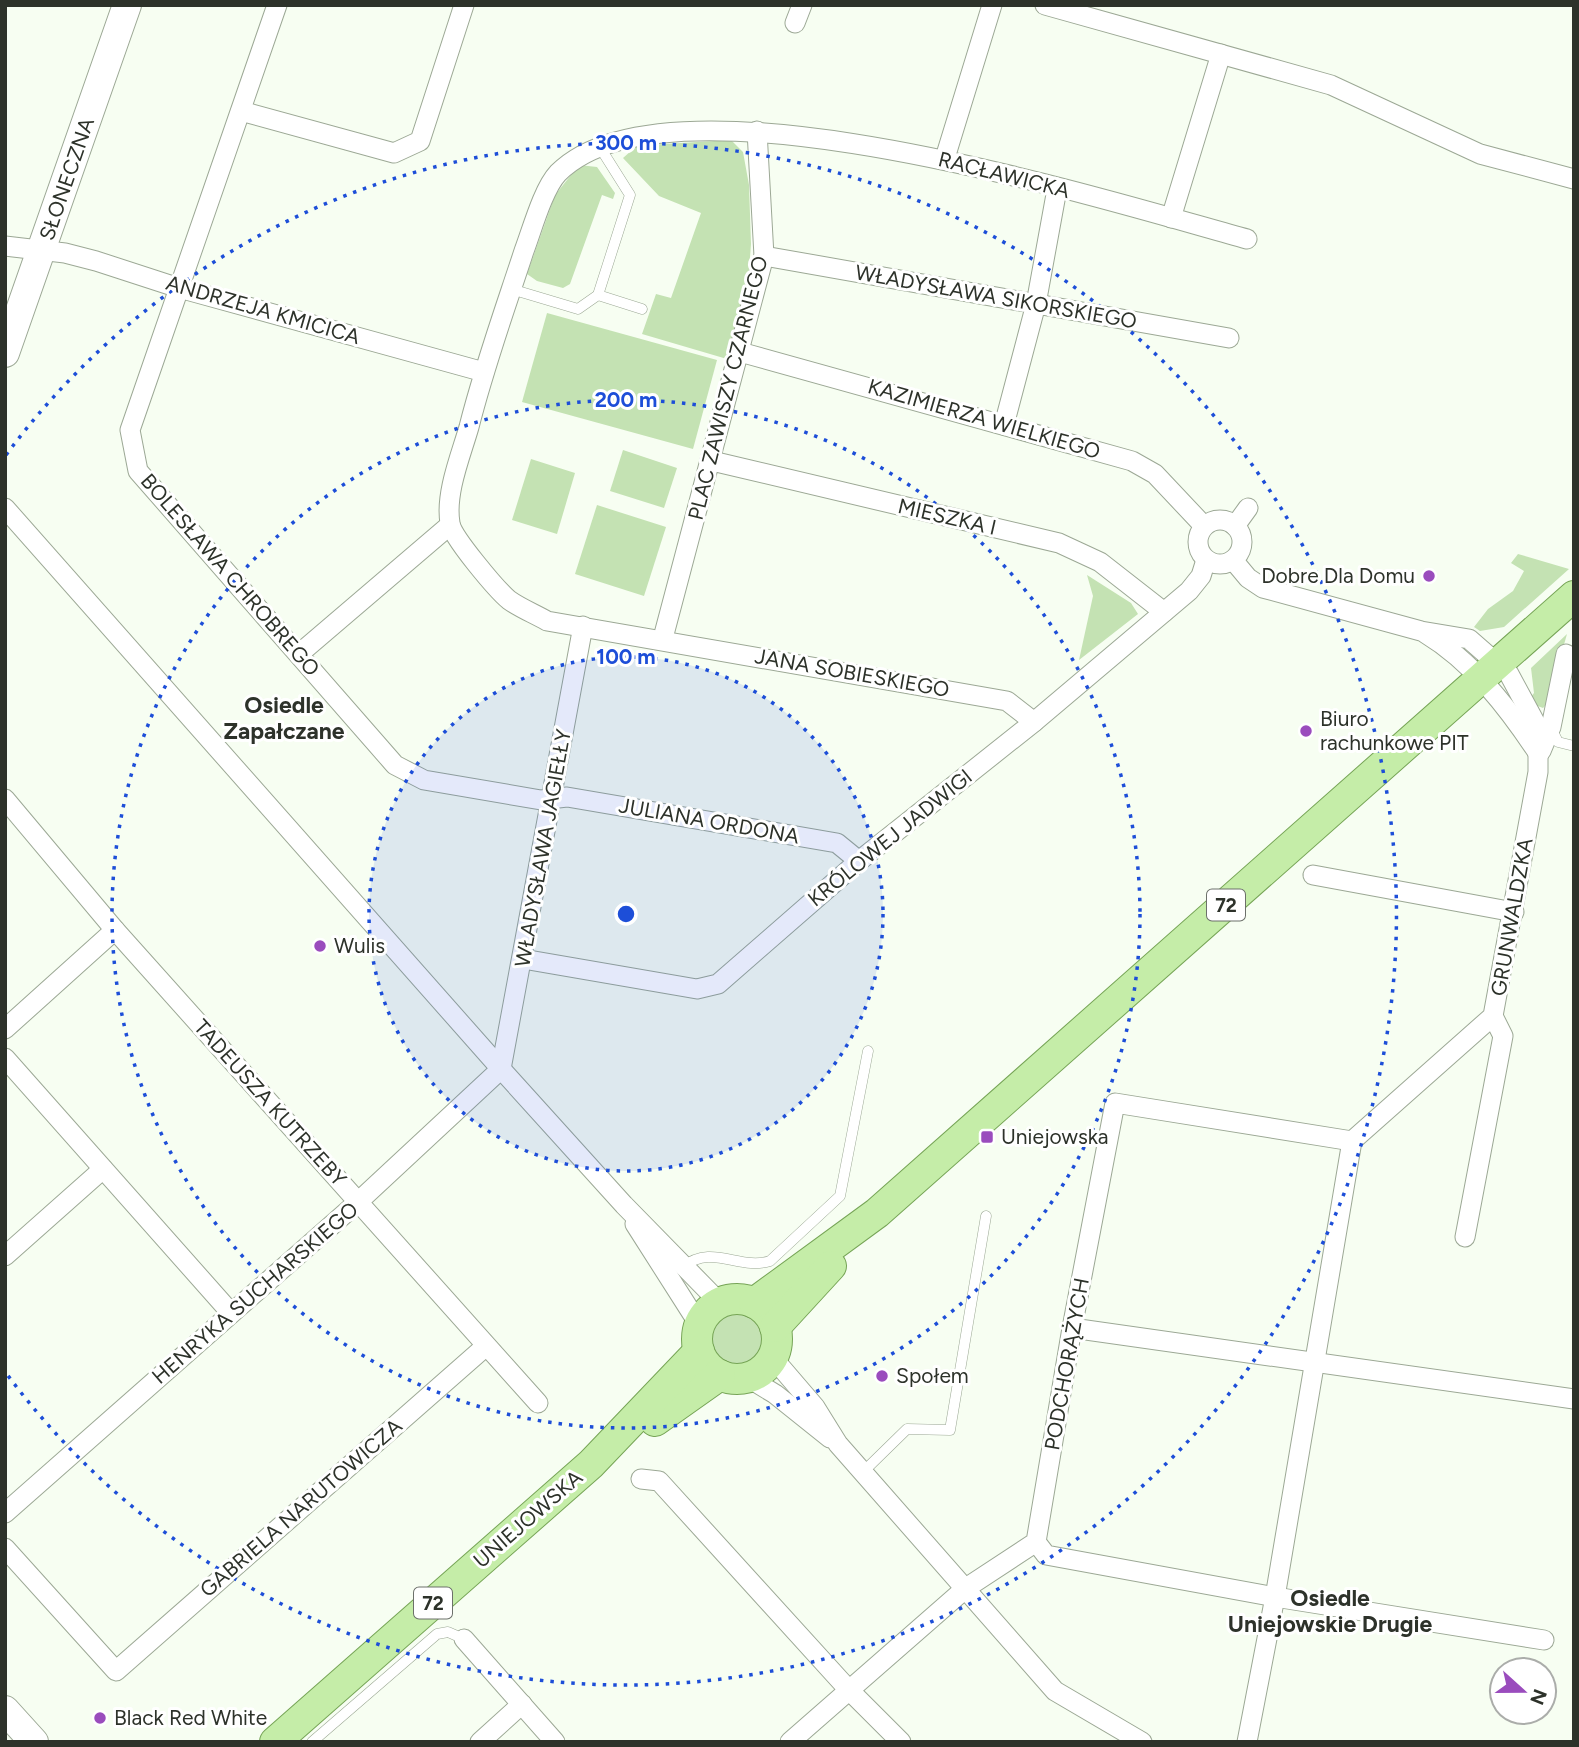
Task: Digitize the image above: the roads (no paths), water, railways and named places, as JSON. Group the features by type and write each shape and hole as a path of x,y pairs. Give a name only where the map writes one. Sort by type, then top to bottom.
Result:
{"main road":[{"name":"72","path":"754,1303 877,1213 1574,596"},
{"name":"72","path":"734,1376 764,1368 775,1340 877,1213"},
{"path":"720,1303 737,1299 754,1303 767,1313 775,1340"},
{"name":"72","path":"699,1338 711,1309 720,1303"},
{"path":"699,1338 707,1365 734,1376"},
{"name":"UNIEJOWSKA","path":"275,1742 591,1464 699,1338"},
{"name":"UNIEJOWSKA","path":"591,1464 734,1376"}],"street":[{"name":"SŁONECZNA","path":"5,353 127,5"},
{"name":"BOLESŁAWA CHROBREGO","path":"277,5 130,430 138,471 395,765 424,780 553,800"},
{"path":"241,111 394,153 420,141 464,5"},
{"path":"945,158 992,5"},
{"path":"1045,5 1331,85 1480,154 1574,179"},
{"path":"1171,218 1221,54"},
{"path":"663,638 547,621 509,600 478,565 450,525 451,499 484,372 535,219 555,176 576,158 599,145 625,137 723,130 758,131"},
{"name":"RACŁAWICKA","path":"758,131 945,158 1247,239"},
{"name":"PLAC ZAWISZY CZARNEGO","path":"663,638 712,461 764,256 758,131"},
{"path":"1004,425 1036,304 1056,188"},
{"name":"ANDRZEJA KMICICA","path":"5,246 96,261 179,288 484,372"},
{"name":"WŁADYSŁAWA SIKORSKIEGO","path":"764,256 1229,338"},
{"name":"KAZIMIERZA WIELKIEGO","path":"740,352 1132,461 1156,474 1204,526"},
{"name":"MIESZKA I","path":"712,461 1059,543 1100,562 1164,612"},
{"path":"5,508 624,1205 676,1272 720,1303"},
{"path":"1235,526 1248,508"},
{"path":"1218,520 1235,526 1242,542 1233,560 1220,564 1206,560 1201,554 1198,540 1204,526 1218,520"},
{"path":"299,654 450,525"},
{"name":"KRÓLOWEJ JADWIGI","path":"523,959 697,989 718,984 859,861 1034,722 1164,612 1196,582 1206,560"},
{"path":"1233,560 1248,578 1263,588 1421,631 1469,639 1490,672"},
{"name":"WŁADYSŁAWA JAGIEŁŁY","path":"501,1069 553,800 583,626"},
{"name":"JANA SOBIESKIEGO","path":"663,638 1007,701 1034,722"},
{"name":"GRUNWALDZKA","path":"1352,1141 1493,1016 1514,912 1539,755 1551,727 1566,654"},
{"name":"GRUNWALDZKA","path":"1490,672 1514,681 1536,724 1539,755"},
{"name":"JULIANA ORDONA","path":"553,800 567,797 837,843 859,861"},
{"name":"TADEUSZA KUTRZEBY","path":"5,799 115,930 538,1403"},
{"path":"1313,875 1514,912"},
{"path":"5,1029 115,930"},
{"path":"1465,1237 1503,1036 1493,1016"},
{"path":"5,1058 231,1313"},
{"name":"HENRYKA SUCHARSKIEGO","path":"5,1513 358,1202 501,1069"},
{"name":"PODCHORĄŻYCH","path":"1036,1542 1072,1328 1115,1103 1352,1141"},
{"path":"1247,1742 1275,1597 1352,1141"},
{"path":"5,1256 103,1169"},
{"path":"676,1272 699,1338"},
{"path":"1072,1328 1574,1399"},
{"path":"775,1340 779,1365 815,1407 838,1444 1055,1691 1142,1742"},
{"name":"GABRIELA NARUTOWICZA","path":"5,1548 116,1671 486,1346"},
{"path":"734,1376 768,1389 807,1423 838,1444"},
{"path":"641,1479 659,1481 848,1689 901,1742"},
{"path":"790,1742 966,1588 1036,1542 1046,1555 1275,1597 1544,1640"},
{"path":"464,1639 555,1742"},
{"path":"480,1742 522,1704"},
{"path":"5,1710 34,1742"}],"lane":[{"path":"511,289 578,309 598,295 630,195 599,145"},
{"path":"598,295 642,309"},
{"path":"1551,727 1558,742 1574,746"},
{"path":"676,1272 701,1257 714,1255 761,1264 770,1261 840,1196 868,1051"},
{"path":"863,1472 907,1429 950,1430 986,1216"},
{"path":"312,1742 437,1634 448,1632 464,1639"}],"place":[{"name":"Dobre Dla Domu","path":"1429,576"},
{"name":"Biuro rachunkowe PIT","path":"1306,731"},
{"name":"Wulis","path":"320,946"},
{"name":"Uniejowska","path":"987,1137"},
{"name":"Społem","path":"882,1376"},
{"name":"Black Red White","path":"100,1718"}],"district":[{"name":"Osiedle Zapałczane","path":"284,718"},
{"name":"Osiedle Uniejowskie Drugie","path":"1330,1611"}]}
